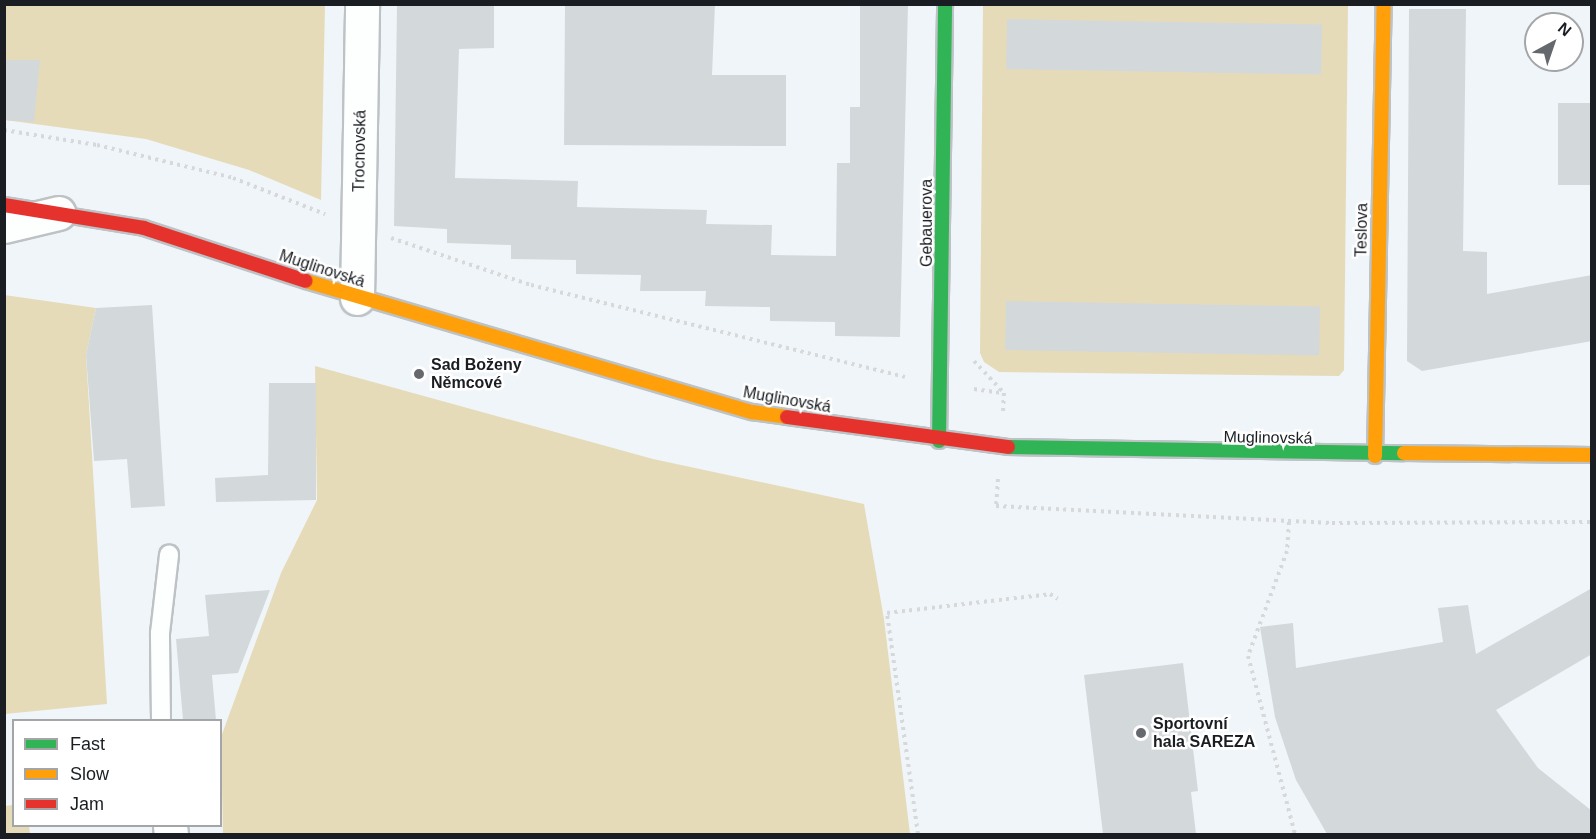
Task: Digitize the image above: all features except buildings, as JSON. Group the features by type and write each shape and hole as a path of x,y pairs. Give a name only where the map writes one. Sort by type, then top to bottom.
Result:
{"main road":[{"name":"Gebauerova","path":"939,441 942,384 945,4"},
{"name":"Teslova","path":"1375,456 1384,4"},
{"path":"25,191 66,211"},
{"name":"Muglinovská","path":"4,205 66,211 144,228 357,298 752,412 939,441 1020,449 1375,456 1592,455"}],"street":[{"name":"Trocnovská","path":"357,298 362,4"},
{"path":"4,226 66,211"}],"lane":[{"path":"161,719 160,633 169,555"}],"path":[{"path":"4,130 97,145 233,178 359,227 531,285 674,324 942,384 1004,393"},
{"path":"996,506 1289,522 1592,522"},
{"path":"1289,522 1287,551 1248,656 1295,834"},
{"path":"918,834 887,613 1050,594 1058,599"}],"shaded area":[{"path":"4,5 325,5 321,200 249,170 146,139 5,120"},
{"path":"983,5 1348,5 1344,370 1339,376 999,372 984,362 980,353"},
{"path":"4,295 96,308 86,355 107,704 5,714"},
{"path":"315,366 653,459 864,504 884,619 910,834 223,834 222,734 281,573 317,500"},
{"path":"12,805 12,827 29,827 30,834 5,834 5,806"}],"traffic: fast":[{"path":"939,441 945,4"},
{"path":"1008,447 1404,453"}],"traffic: slow":[{"path":"1375,456 1384,4"},
{"path":"306,281 752,412 787,417"},
{"path":"1404,453 1592,455"}],"traffic: jam":[{"path":"4,205 144,228 306,281"},
{"path":"787,417 1008,447"}],"place":[{"name":"Sad Boženy Němcové","path":"419,374"},
{"name":"Sportovní hala SAREZA","path":"1141,733"}]}
